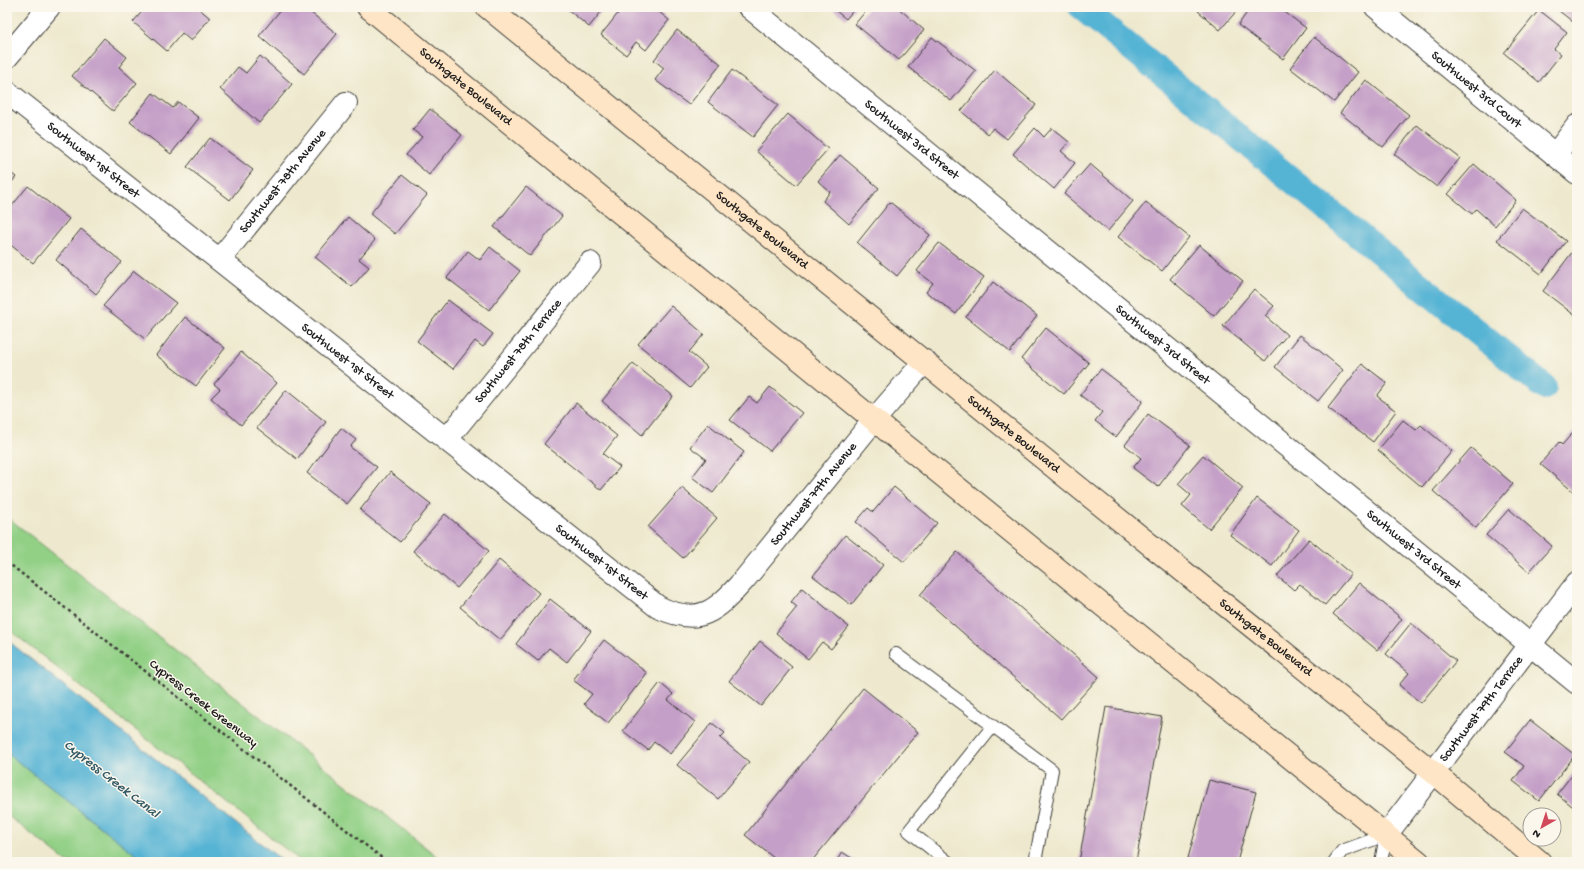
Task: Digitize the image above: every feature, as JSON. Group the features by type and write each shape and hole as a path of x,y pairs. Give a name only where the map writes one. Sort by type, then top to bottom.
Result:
{"main road":[{"name":"Southgate Boulevard","path":"368,7 1419,862"},
{"name":"Southgate Boulevard","path":"487,7 1434,774 1540,862"}],"street":[{"path":"7,57 49,7"},
{"name":"Southwest 3rd Street","path":"748,7 1577,683"},
{"name":"Southwest 3rd Court","path":"1376,7 1577,174"},
{"name":"Southwest 1st Street","path":"7,92 658,606 672,613 695,616"},
{"name":"Southwest 78th Avenue","path":"220,259 346,103"},
{"path":"1555,155 1577,126"},
{"name":"Southwest 78th Terrace","path":"447,439 590,263"},
{"name":"Southwest 79th Avenue","path":"695,616 712,610 722,604 874,420 925,361"},
{"name":"Southwest 79th Terrace","path":"1386,835 1434,774 1577,583"}],"lane":[{"path":"896,654 1052,770 1035,862"},
{"path":"948,862 909,831 993,726"},
{"path":"1334,862 1342,851 1386,835"},
{"path":"1381,862 1386,835"}],"path":[{"name":"Cypress Creek Greenway","path":"7,562 387,862"}],"green space":[{"path":"7,517 444,862 302,862 7,628"},
{"path":"7,753 145,862 67,862 7,815"}],"water":[{"name":"Cypress Creek Canal","path":"7,640 284,862 145,862 7,753"}],"building":[{"path":"146,7 197,7 210,18 191,41 182,33 167,51 133,22"},
{"path":"283,7 304,7 337,34 304,74 259,36"},
{"path":"565,7 605,7 589,27"},
{"path":"623,7 653,7 669,20 646,50 636,42 626,55 601,35"},
{"path":"831,7 856,7 846,19"},
{"path":"869,7 897,7 924,30 899,60 855,24"},
{"path":"1201,7 1240,7 1220,30 1198,11"},
{"path":"1251,7 1278,7 1306,28 1283,59 1238,25"},
{"path":"1554,7 1577,7 1577,25"},
{"path":"1539,10 1567,32 1554,49 1561,54 1539,82 1504,53"},
{"path":"677,30 721,64 689,105 655,80 664,68 654,60"},
{"path":"932,37 976,71 951,101 908,67"},
{"path":"1314,37 1358,72 1334,102 1290,68"},
{"path":"104,38 127,57 119,67 137,83 113,111 72,76"},
{"path":"260,56 292,84 259,123 220,89 238,67 246,73"},
{"path":"732,70 778,105 753,137 708,102"},
{"path":"995,70 1036,105 1007,139 993,128 988,134 961,111"},
{"path":"1366,80 1409,115 1383,147 1340,113"},
{"path":"153,93 173,108 178,102 199,118 171,154 130,122"},
{"path":"430,109 462,135 429,175 406,155 422,137 413,130"},
{"path":"788,114 828,149 796,185 756,151"},
{"path":"1417,125 1460,158 1437,187 1394,154"},
{"path":"1035,128 1044,137 1052,128 1069,142 1061,151 1075,163 1054,189 1013,154"},
{"path":"210,138 253,170 230,200 187,167"},
{"path":"840,155 879,188 849,224 823,201 830,192 818,181"},
{"path":"1090,164 1133,201 1108,231 1064,194"},
{"path":"1474,164 1516,200 1495,226 1476,209 1472,214 1448,194"},
{"path":"7,170 16,177 7,188"},
{"path":"402,175 427,195 395,234 370,214"},
{"path":"28,186 69,219 33,263 7,242 7,212"},
{"path":"526,187 562,216 530,256 494,227"},
{"path":"890,202 930,235 897,276 857,243"},
{"path":"1146,202 1189,237 1162,271 1118,237"},
{"path":"1522,208 1566,241 1541,274 1497,240"},
{"path":"348,217 375,240 359,259 369,267 352,287 315,257"},
{"path":"81,229 122,262 96,294 56,260"},
{"path":"939,243 984,277 956,314 926,292 933,283 917,271"},
{"path":"1199,245 1243,281 1214,316 1170,279"},
{"path":"490,247 520,271 489,310 447,278 468,251 480,260"},
{"path":"1573,251 1577,254 1577,317 1543,291"},
{"path":"134,271 176,303 145,339 103,306"},
{"path":"993,282 1037,316 1010,352 966,317"},
{"path":"1254,289 1274,306 1265,316 1287,335 1265,361 1223,326"},
{"path":"448,300 493,334 483,347 475,341 453,369 417,341"},
{"path":"671,306 704,334 689,352 707,367 690,388 638,344"},
{"path":"185,317 225,348 196,386 156,355"},
{"path":"1046,328 1089,363 1064,394 1021,359"},
{"path":"1300,335 1343,370 1318,401 1275,367"},
{"path":"241,352 277,383 241,425 211,398 220,389 214,384"},
{"path":"633,363 673,396 642,435 602,401"},
{"path":"1362,364 1387,383 1377,396 1396,411 1373,442 1328,408"},
{"path":"1101,369 1143,401 1116,437 1095,421 1102,412 1080,395"},
{"path":"770,387 802,413 770,451 730,420 749,397 757,403"},
{"path":"286,390 326,422 297,459 257,428"},
{"path":"576,403 617,436 603,454 620,467 601,490 544,444"},
{"path":"1148,414 1190,445 1158,487 1133,468 1141,458 1125,445"},
{"path":"1403,420 1416,430 1421,425 1452,451 1422,487 1378,450"},
{"path":"708,424 744,452 713,493 692,477 706,459 690,447"},
{"path":"341,428 356,440 350,447 377,467 347,504 307,473"},
{"path":"1577,428 1577,491 1575,493 1540,464 1559,442 1562,445"},
{"path":"1471,448 1513,484 1476,528 1433,491"},
{"path":"1203,455 1243,488 1209,529 1182,506 1191,495 1178,484"},
{"path":"390,472 431,504 400,542 360,510"},
{"path":"894,487 937,523 904,562 856,522 868,508 873,512"},
{"path":"682,488 717,518 683,558 648,527"},
{"path":"1257,498 1299,530 1272,566 1230,535"},
{"path":"1509,509 1552,546 1529,572 1486,535"},
{"path":"445,514 489,551 457,588 413,551"},
{"path":"845,535 883,565 851,605 813,576"},
{"path":"1309,539 1351,574 1325,605 1300,584 1294,590 1277,576"},
{"path":"957,552 1099,677 1061,719 920,595"},
{"path":"499,560 539,593 500,640 460,607"},
{"path":"1359,583 1402,619 1377,650 1333,614"},
{"path":"802,588 849,627 831,649 822,642 808,659 776,633 797,607 791,602"},
{"path":"550,599 591,631 567,662 549,648 538,661 516,644"},
{"path":"1411,623 1456,661 1421,703 1399,685 1409,673 1386,654"},
{"path":"604,640 647,673 608,723 584,704 592,694 573,680"},
{"path":"760,641 792,667 761,706 729,681"},
{"path":"660,683 673,694 668,700 695,722 670,754 654,742 648,750 623,731"},
{"path":"863,688 918,732 811,862 779,862 745,835"},
{"path":"1106,707 1162,717 1136,862 1079,862"},
{"path":"1530,720 1575,755 1539,801 1513,781 1524,766 1505,752"},
{"path":"712,723 725,733 720,738 749,762 718,799 677,765"},
{"path":"1577,768 1577,810 1557,794"},
{"path":"1209,780 1256,792 1237,862 1187,862"},
{"path":"842,852 858,862 836,862"}],"waterway":[{"path":"1081,7 1544,387"}]}
